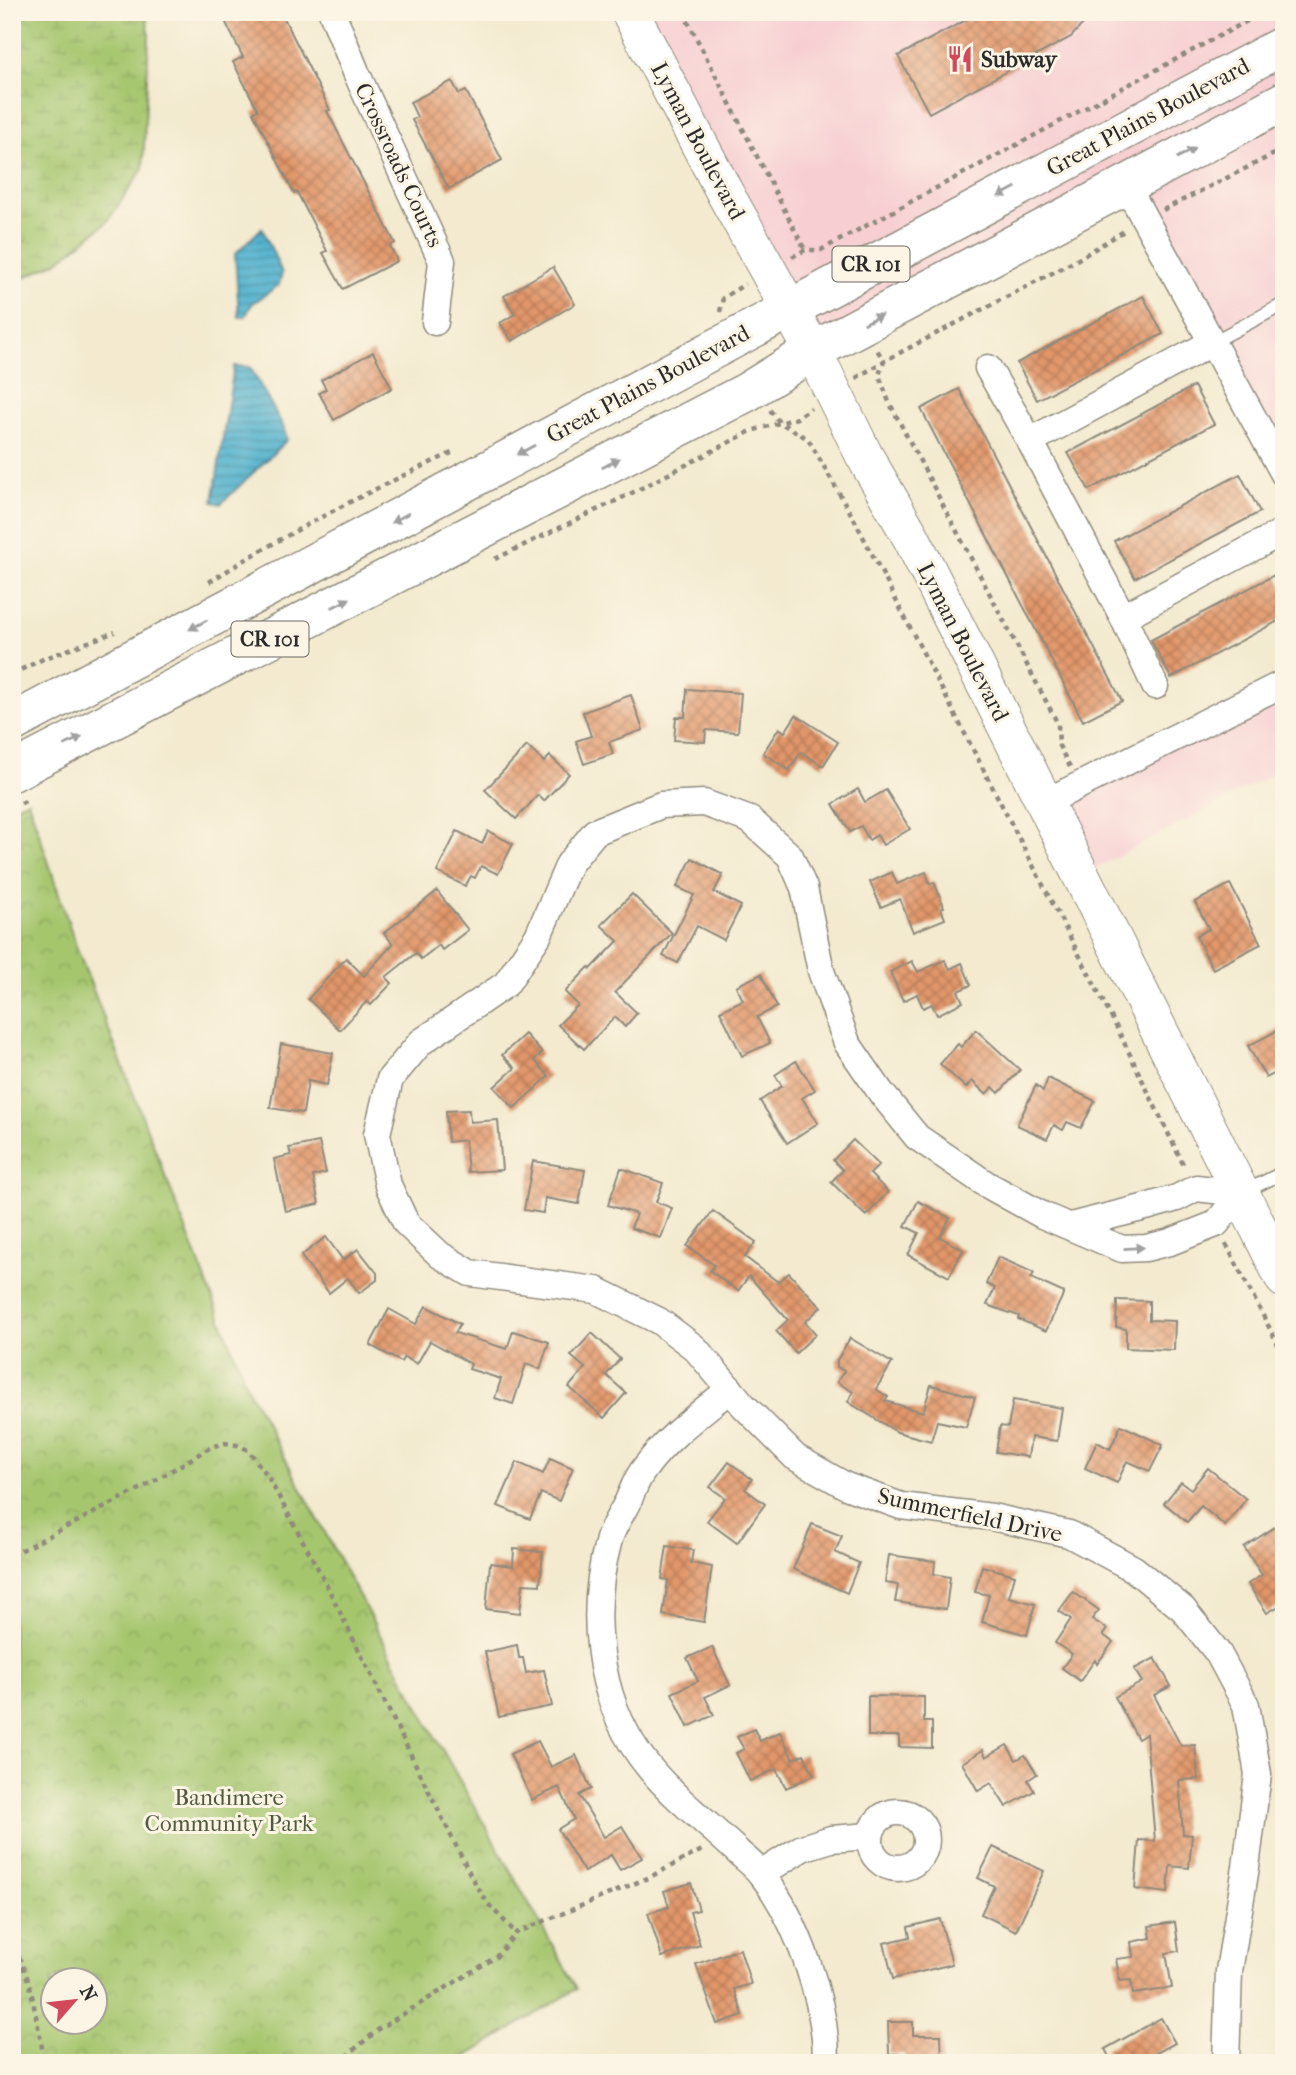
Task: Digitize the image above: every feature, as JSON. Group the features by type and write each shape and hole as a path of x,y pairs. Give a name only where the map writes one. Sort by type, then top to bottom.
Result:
{"main road":[{"name":"Great Plains Boulevard","path":"12,723 460,487 1284,45"},
{"name":"CR 101","path":"12,772 753,389 813,351 1284,101"}],"street":[{"name":"Crossroads Courts","path":"332,12 356,72 442,261 435,322"},
{"name":"Lyman Boulevard","path":"630,12 726,195 813,351 864,455 911,537 1284,1279"},
{"path":"1126,185 1284,474"},
{"path":"1030,442 1213,342"},
{"path":"988,368 1123,617 1155,686"},
{"path":"1123,617 1284,531"},
{"path":"1044,803 1284,683"},
{"name":"Summerfield Drive","path":"1226,2063 1229,1971 1258,1774 1245,1705 1218,1653 1182,1609 1134,1569 1069,1534 992,1517 901,1506 846,1486 795,1457 695,1348 659,1321 596,1290 470,1273 440,1255 406,1223 388,1185 377,1134 390,1079 421,1042 506,984 538,936 569,864 595,832 661,805 704,803 750,820 790,856 804,888 821,971 847,1042 882,1094 917,1137 986,1184 1042,1215 1122,1249 1146,1248 1170,1242 1216,1224 1241,1193"},
{"path":"1070,1226 1146,1208 1177,1198 1196,1188 1241,1193"},
{"path":"730,1389 678,1430 643,1469 610,1536 600,1586 600,1657 614,1708 641,1756 678,1797 761,1874 780,1904 801,1948 818,1995 826,2063"},
{"path":"761,1874 802,1848 831,1839 870,1836"}],"lane":[{"path":"1213,342 1284,304"},
{"path":"1241,1193 1284,1172"}],"path":[{"path":"683,12 805,250 821,250 1264,12"},
{"path":"1079,784 1059,746 1058,724 902,429 882,388 879,374 884,361 1075,261 1143,220 1284,149"},
{"path":"753,389 779,422 808,439 854,519 1120,1034 1196,1188"},
{"path":"1216,1224 1284,1356"},
{"path":"12,1555 142,1488 211,1447 225,1443 248,1450 267,1475 322,1576 470,1874 488,1904 516,1933"},
{"path":"338,2063 379,2029 496,1957 516,1933 650,1877 724,1839"},
{"path":"12,1938 30,1985 45,2063"}],"shaded area":[{"path":"630,12 1284,12 1284,473 1125,185 813,352 1044,803 1284,683 1284,768 1081,876"}],"green space":[{"path":"12,12 146,12 149,34 143,169 106,223 57,262 12,283"},
{"name":"Bandimere Community Park","path":"28,800 76,946 248,1389 424,1717 577,1989 455,2063 12,2063 12,808"}],"water":[{"path":"262,228 282,273 279,285 252,304 245,317 239,317 235,254"},
{"path":"234,366 250,367 283,426 287,440 221,504 213,502"}],"building":[{"path":"236,12 281,12 330,110 327,111 395,243 390,246 397,261 343,289 323,253 327,251 297,192 294,193 253,112 258,110 233,62 243,57 224,19"},
{"name":"Subway","path":"981,12 1094,12 1071,37 929,113 898,56"},
{"path":"452,81 459,94 466,91 502,160 449,189 412,120 417,117 410,102"},
{"path":"553,267 575,304 512,341 500,323 515,314 504,296"},
{"path":"1143,296 1163,334 1037,400 1017,363"},
{"path":"373,352 392,388 334,420 319,393 326,389 321,380"},
{"path":"1194,386 1214,424 1089,490 1068,453"},
{"path":"959,389 1122,701 1083,721 921,409"},
{"path":"1240,474 1260,512 1135,578 1114,541"},
{"path":"1276,574 1284,588 1284,618 1171,678 1151,640"},
{"path":"687,689 741,693 738,732 706,730 705,742 674,740 676,717 685,717"},
{"path":"631,695 643,730 609,742 613,754 584,764 576,741 591,736 583,712"},
{"path":"796,715 838,742 823,766 801,752 789,770 763,753 779,728 785,732"},
{"path":"527,746 544,762 550,756 569,774 544,801 538,795 516,819 485,790"},
{"path":"858,789 865,802 886,790 910,829 883,845 877,835 869,840 861,826 850,832 833,804"},
{"path":"457,831 482,844 488,831 513,844 498,874 481,866 475,878 471,876 465,886 437,872"},
{"path":"692,858 723,875 714,892 741,906 724,940 697,926 678,963 663,956 694,895 677,887"},
{"path":"892,872 897,884 926,872 930,884 934,882 944,907 941,908 945,919 913,932 900,899 881,907 870,882"},
{"path":"1230,884 1261,944 1213,969 1196,936 1209,929 1195,902"},
{"path":"437,891 468,930 442,950 439,945 421,959 416,953 386,977 392,983 371,1005 367,1001 340,1030 308,999 346,958 364,976 393,944 384,933"},
{"path":"632,894 672,933 615,992 637,1013 625,1027 615,1017 584,1049 558,1025 578,1005 565,992 618,941 601,925"},
{"path":"945,960 950,969 962,963 971,985 958,991 963,1002 937,1015 932,1004 923,1008 917,994 903,1001 890,972 912,961 918,972"},
{"path":"761,974 777,1007 757,1017 770,1043 742,1056 720,1011 743,1000 736,986"},
{"path":"1284,1027 1284,1069 1266,1078 1248,1046"},
{"path":"976,1030 1020,1070 999,1093 993,1087 986,1094 972,1081 966,1088 940,1064 958,1044 961,1047"},
{"path":"525,1034 542,1053 534,1060 549,1076 514,1108 494,1087 515,1068 502,1055"},
{"path":"281,1044 333,1053 327,1085 308,1081 303,1113 270,1108"},
{"path":"796,1061 815,1090 802,1098 818,1123 787,1143 760,1101 782,1086 775,1075"},
{"path":"1048,1078 1095,1101 1081,1128 1067,1122 1063,1130 1054,1125 1047,1139 1017,1125 1036,1085 1043,1091"},
{"path":"469,1110 470,1122 498,1120 502,1170 468,1172 465,1140 448,1142 446,1111"},
{"path":"853,1140 879,1165 870,1174 888,1192 866,1216 831,1182 843,1170 833,1160"},
{"path":"319,1142 326,1173 313,1176 319,1204 285,1211 274,1159 291,1155 289,1148"},
{"path":"533,1161 585,1170 579,1204 545,1198 543,1213 524,1210"},
{"path":"621,1168 663,1183 656,1202 672,1208 661,1238 631,1228 636,1214 608,1205"},
{"path":"918,1201 950,1218 940,1237 963,1250 949,1277 908,1255 919,1233 905,1226"},
{"path":"713,1211 756,1242 745,1257 778,1282 789,1273 821,1307 805,1322 816,1334 796,1353 776,1331 788,1320 749,1276 738,1291 710,1271 714,1265 687,1246"},
{"path":"326,1237 343,1260 358,1249 377,1273 377,1280 359,1293 348,1278 329,1293 301,1256"},
{"path":"998,1257 1034,1273 1031,1278 1064,1293 1046,1331 1018,1319 1019,1316 987,1305 995,1288 986,1284"},
{"path":"1117,1300 1149,1301 1149,1320 1175,1321 1174,1350 1126,1348 1126,1329 1116,1327"},
{"path":"426,1306 460,1324 455,1333 507,1349 513,1331 549,1342 540,1369 526,1364 513,1404 495,1398 501,1379 469,1369 471,1364 430,1341 417,1364 404,1357 401,1362 370,1345 389,1309 416,1324"},
{"path":"592,1333 620,1359 606,1375 626,1393 604,1418 569,1387 585,1368 571,1356"},
{"path":"850,1338 892,1363 876,1389 888,1397 885,1401 923,1412 931,1385 975,1397 966,1427 937,1421 931,1441 897,1432 848,1402 853,1392 837,1382 844,1371 837,1367 837,1360"},
{"path":"1013,1400 1062,1408 1057,1441 1031,1437 1028,1457 996,1452 1000,1426 1008,1427"},
{"path":"1121,1425 1163,1445 1150,1471 1127,1461 1117,1483 1085,1468 1097,1442 1110,1449"},
{"path":"550,1458 573,1468 559,1501 541,1493 530,1519 498,1506 517,1462 543,1474"},
{"path":"729,1462 752,1479 745,1489 765,1504 737,1543 707,1521 725,1498 710,1487"},
{"path":"1208,1468 1246,1499 1225,1526 1201,1506 1187,1522 1164,1503 1181,1482 1191,1489"},
{"path":"1284,1521 1284,1603 1267,1613 1248,1584 1262,1575 1244,1547"},
{"path":"812,1524 842,1536 835,1552 859,1563 847,1593 793,1569"},
{"path":"667,1546 693,1550 691,1563 712,1567 704,1622 663,1615 668,1580 662,1579"},
{"path":"514,1549 543,1552 540,1585 523,1584 520,1613 486,1609 490,1563 513,1566"},
{"path":"889,1555 935,1561 934,1574 950,1577 946,1609 895,1602 898,1585 885,1583"},
{"path":"982,1566 1015,1575 1009,1597 1035,1604 1027,1635 982,1622 989,1595 975,1592"},
{"path":"1073,1592 1099,1610 1092,1619 1107,1629 1103,1635 1113,1642 1097,1664 1095,1660 1080,1681 1062,1668 1072,1654 1055,1643 1071,1619 1059,1611"},
{"path":"517,1645 526,1673 544,1670 552,1706 499,1717 485,1652"},
{"path":"712,1647 730,1685 705,1697 714,1715 688,1727 672,1693 698,1681 687,1658"},
{"path":"1155,1658 1171,1686 1154,1695 1181,1746 1195,1745 1198,1779 1179,1780 1183,1834 1192,1835 1189,1868 1170,1866 1168,1893 1135,1889 1139,1840 1155,1841 1146,1734 1138,1739 1115,1697 1142,1682 1134,1669"},
{"path":"868,1696 924,1697 924,1722 932,1722 932,1748 899,1747 899,1736 868,1736"},
{"path":"754,1729 760,1741 780,1732 793,1759 804,1754 814,1775 786,1788 776,1769 750,1781 736,1753 744,1749 737,1737"},
{"path":"538,1741 551,1767 576,1755 591,1789 579,1795 604,1837 622,1826 642,1858 620,1870 611,1855 584,1872 558,1829 574,1819 559,1787 532,1800 510,1754"},
{"path":"1007,1745 1016,1760 1025,1755 1037,1774 1028,1780 1034,1791 1006,1807 991,1783 978,1791 962,1763 983,1750 986,1757"},
{"path":"993,1847 1044,1871 1016,1931 981,1914 994,1886 978,1878"},
{"path":"691,1883 699,1910 690,1912 700,1945 662,1957 648,1913 669,1907 664,1891"},
{"path":"940,1919 952,1964 893,1979 884,1943 910,1937 908,1927"},
{"path":"1175,1922 1179,1951 1166,1953 1172,1988 1133,1994 1131,1980 1120,1981 1116,1959 1133,1957 1131,1942 1151,1938 1149,1926"},
{"path":"740,1949 751,1984 734,1989 743,2015 717,2024 696,1964"},
{"path":"1161,2018 1175,2043 1138,2063 1112,2063 1105,2049"},
{"path":"888,2022 913,2022 913,2035 941,2035 942,2063 905,2063 904,2054 889,2054"}],"place":[{"name":"Subway","path":"960,59"}]}
